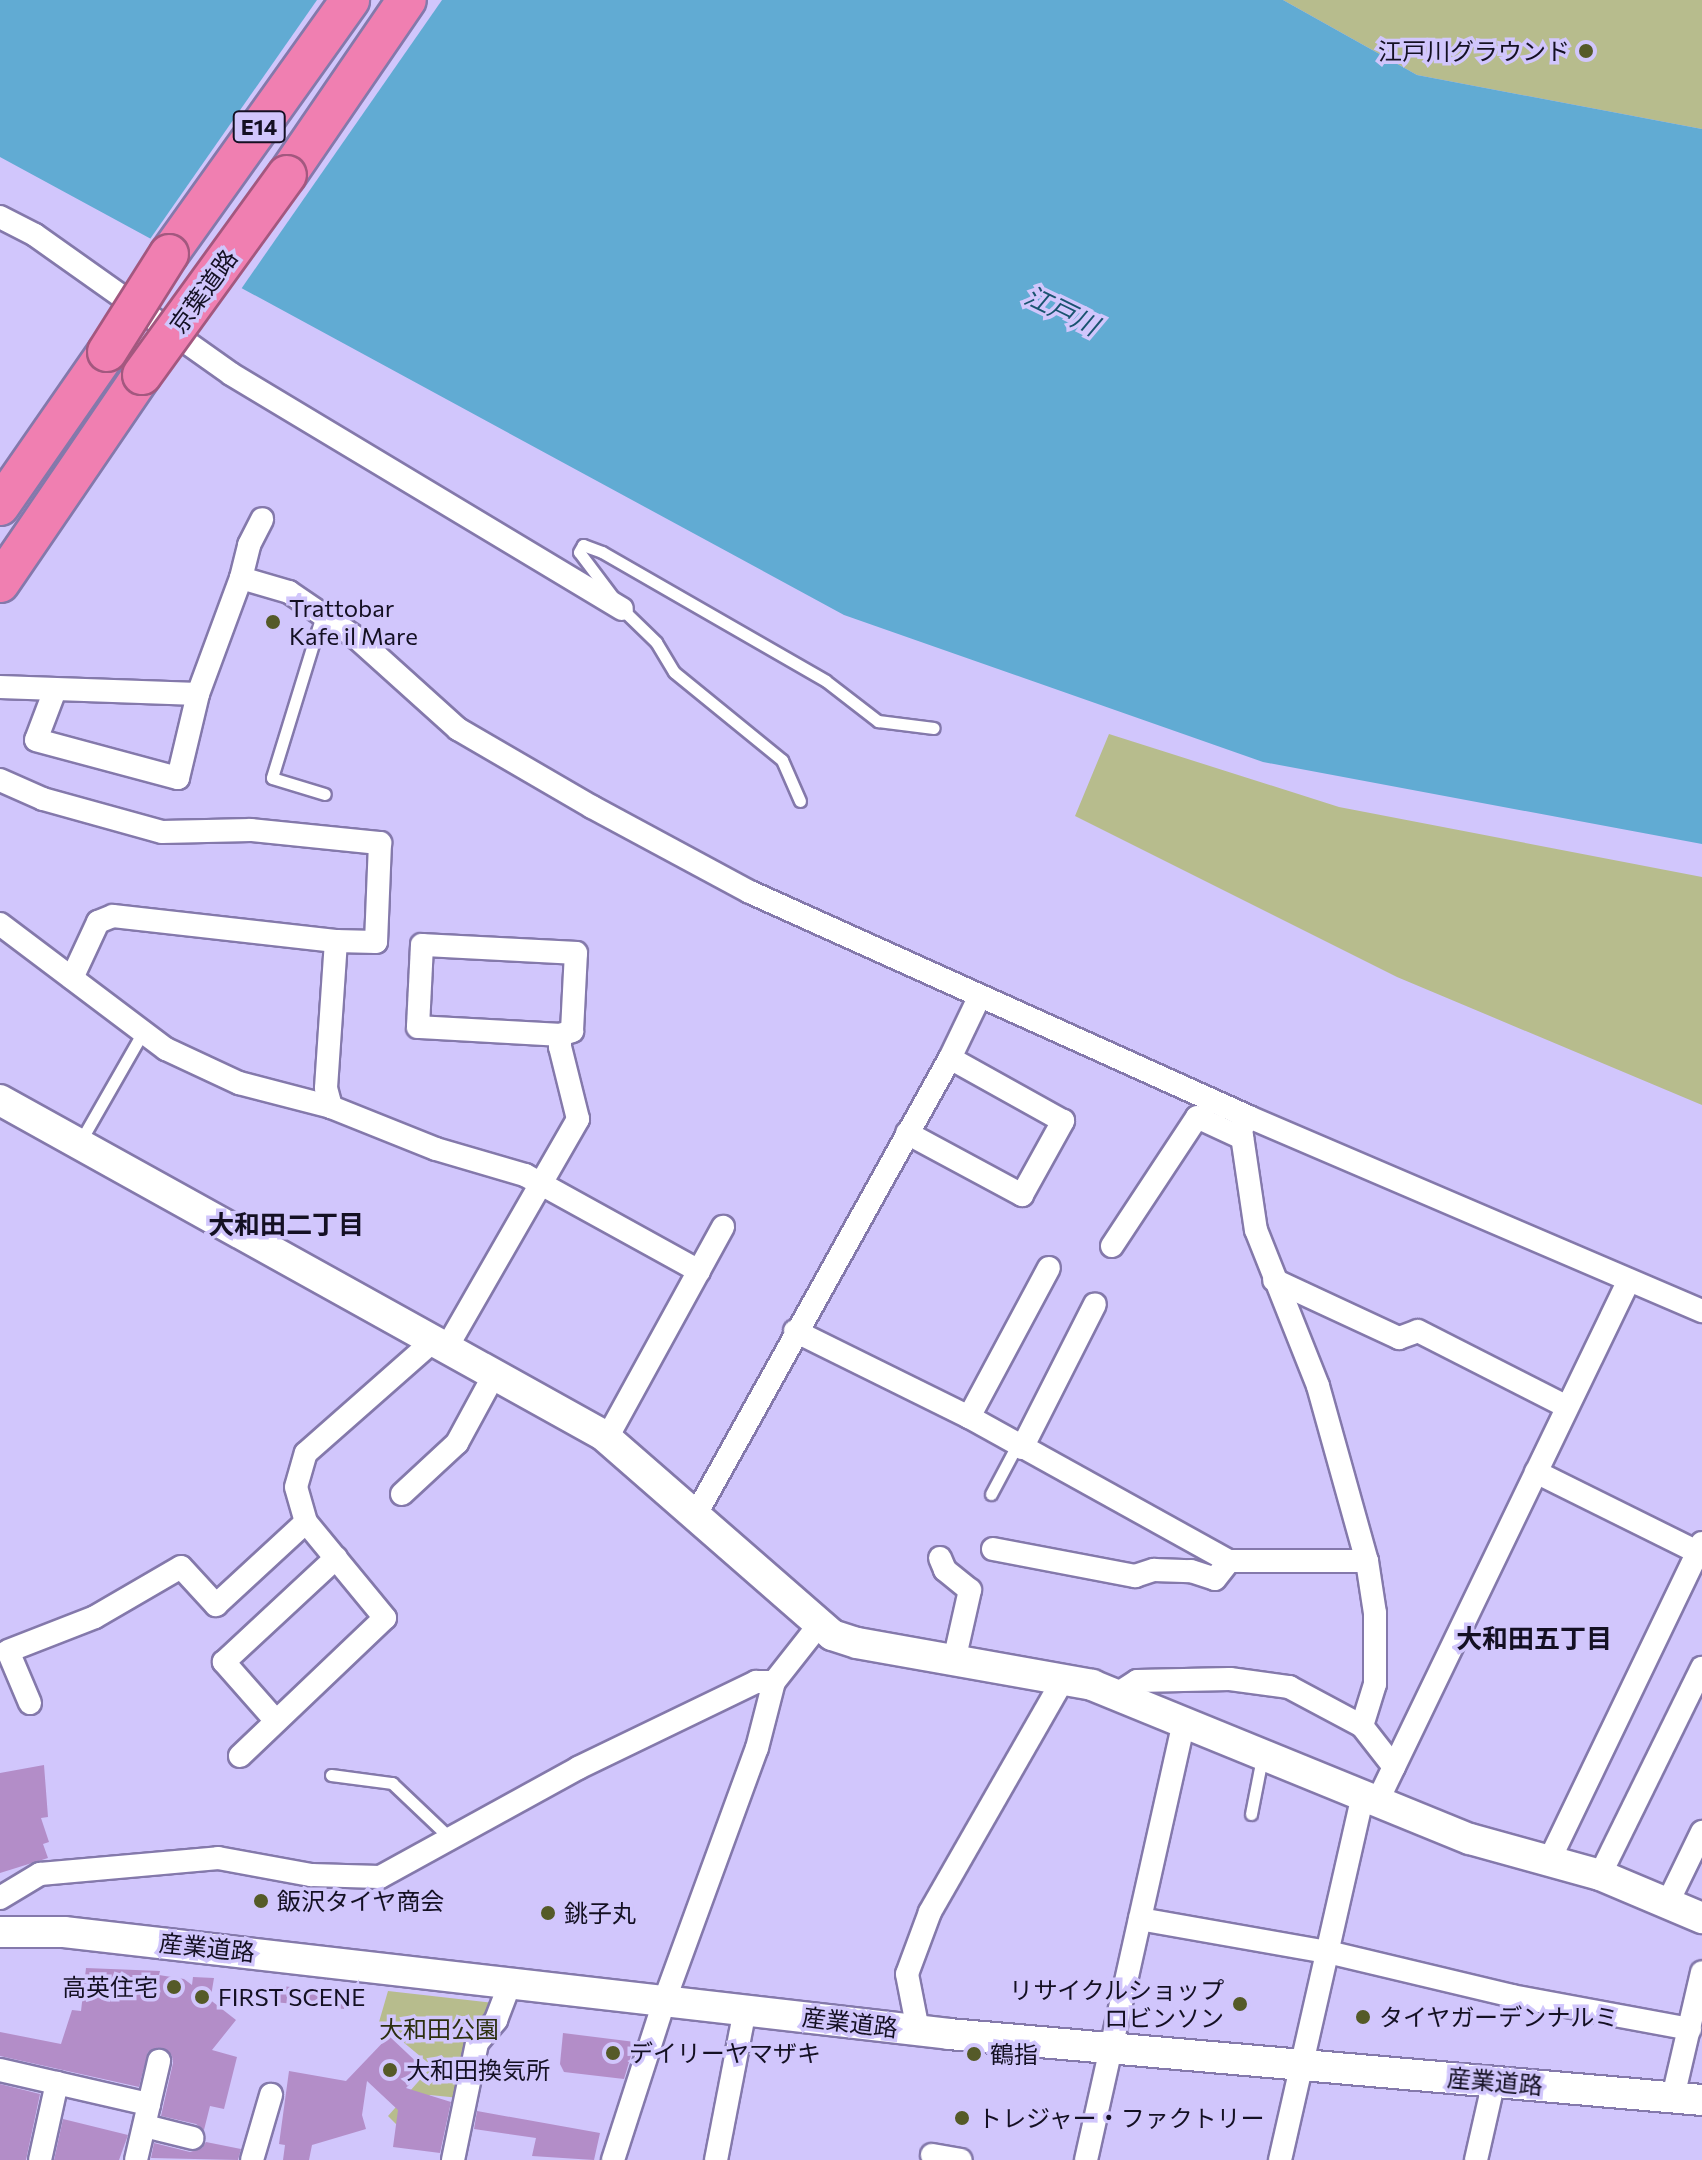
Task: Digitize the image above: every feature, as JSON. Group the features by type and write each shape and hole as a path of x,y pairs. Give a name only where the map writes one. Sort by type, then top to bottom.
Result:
{"highway":[{"name":"京葉道路","path":"0,506 107,352 169,254 350,0"},
{"name":"京葉道路","path":"0,583 142,375 287,175 407,0"}],"street":[{"path":"0,217 35,235 231,374 622,609"},
{"path":"55,690 36,740 178,778 198,694 241,578 249,545 262,519"},
{"path":"241,578 289,592 358,639 458,729 592,807 750,892 1246,1128 1702,1311"},
{"path":"0,687 198,694"},
{"path":"0,780 43,799 162,832 251,830 380,843 376,942 336,941 113,916 98,922 72,978"},
{"path":"0,924 180,1057 239,1083 331,1107 436,1149 525,1175 699,1271"},
{"path":"331,1107 326,1088 336,941"},
{"path":"422,945 576,953 572,1031 560,1035 418,1027 422,945"},
{"path":"695,1516 795,1331 950,1058 976,1004"},
{"path":"240,1756 385,1618 306,1522 296,1487 306,1453 441,1344 540,1185 578,1119 560,1035"},
{"path":"907,1133 1022,1195 1063,1121 950,1058"},
{"path":"0,1100 607,1438 818,1626 857,1643 1063,1680 1117,1694 1470,1839 1600,1875 1702,1918"},
{"path":"1112,1246 1197,1117 1246,1128"},
{"path":"1246,1128 1256,1230 1318,1386 1367,1561 1375,1613 1375,1684 1362,1726"},
{"path":"607,1438 723,1227"},
{"path":"969,1417 1049,1268"},
{"path":"1274,1280 1399,1338 1418,1331 1567,1407"},
{"path":"1280,2160 1328,1952 1370,1797 1394,1767 1629,1280"},
{"path":"1019,1446 1095,1304"},
{"path":"795,1331 969,1417 1229,1561 1367,1561"},
{"path":"402,1494 457,1443 495,1373"},
{"path":"1536,1472 1700,1548 1549,1861"},
{"path":"30,1703 8,1651 95,1617 181,1567 216,1605 306,1522"},
{"path":"993,1549 1135,1576 1154,1570 1191,1571 1215,1579 1229,1561"},
{"path":"276,1721 224,1662 336,1558"},
{"path":"940,1558 945,1570 970,1590 954,1661"},
{"path":"613,2160 665,1999 757,1748 774,1682 818,1626"},
{"path":"1600,1875 1702,1668"},
{"path":"918,2030 907,1974 930,1912 1063,1680"},
{"path":"1117,1694 1137,1681 1260,1682 1289,1687 1362,1726 1394,1767"},
{"path":"0,1898 40,1874 218,1858 311,1875 380,1877 578,1768 756,1682 774,1682"},
{"path":"1086,2160 1184,1721"},
{"path":"1668,1902 1702,1832"},
{"path":"1140,1919 1328,1952 1512,1996 1690,2029"},
{"name":"産業道路","path":"0,1932 64,1932 918,2030 1687,2098"},
{"path":"1687,2098 1690,2029 1702,1972"},
{"path":"453,2160 477,2043 496,2020 510,1983"},
{"path":"716,2160 745,2009"},
{"path":"136,2160 159,2061"},
{"path":"0,2070 57,2083 147,2115 193,2138"},
{"path":"1476,2160 1494,2081"},
{"path":"40,2160 57,2083"},
{"path":"252,2160 271,2095"},
{"path":"932,2155 961,2160"}],"lane":[{"path":"800,801 782,760 674,672 656,642 622,609 579,552 583,545 602,552 826,681 878,721 934,728"},
{"path":"322,615 272,778 325,794"},
{"path":"79,1143 143,1032"},
{"path":"991,1494 1019,1446"},
{"path":"1251,1814 1263,1753"},
{"path":"331,1775 392,1783 452,1839"}],"green space":[{"name":"江戸川グラウンド","path":"1283,0 1702,0 1702,129 1417,75"},
{"path":"1109,734 1339,807 1702,877 1702,1105 1397,977 1075,816"},
{"name":"大和田公園","path":"388,1991 494,2003 460,2098 430,2095 405,2122 397,2125 388,2116 432,2066 379,2022"}],"water":[{"name":"江戸川","path":"0,0 1283,0 1417,75 1702,129 1702,844 1263,762 844,615 0,157"}],"pier":[{"path":"317,0 442,0 239,292 148,242"}],"building":[{"path":"44,1765 48,1817 41,1818 49,1842 43,1844 48,1858 0,1873 0,1773"},
{"path":"86,1968 160,1971 159,1975 184,1979 192,1985 193,1977 214,1978 211,1996 204,1995 236,2020 212,2050 237,2057 224,2109 210,2106 204,2130 196,2124 161,2116 173,2063 172,2056 163,2048 148,2052 139,2087 0,2056 0,2032 61,2044 72,2010 81,2011"},
{"path":"275,1985 345,1994 344,2009 274,2002"},
{"path":"563,2033 635,2042 624,2079 564,2072 560,2064"},
{"path":"389,2036 424,2069 406,2088 451,2102 440,2153 393,2147 398,2110 367,2081 362,2115 366,2129 312,2145 309,2160 283,2160 285,2145 279,2144 289,2071 346,2081"},
{"path":"0,2084 40,2094 26,2160 0,2160"},
{"path":"477,2111 600,2133 594,2160 532,2156 536,2138 474,2129"},
{"path":"63,2119 128,2135 119,2160 54,2160"},
{"path":"206,2142 241,2149 238,2160 151,2158 154,2143 190,2152 202,2148"}],"place":[{"name":"江戸川グラウンド","path":"1586,51"},
{"name":"Trattobar Kafe il Mare","path":"273,622"},
{"name":"飯沢タイヤ商会","path":"261,1901"},
{"name":"銚子丸","path":"548,1913"},
{"name":"高英住宅","path":"174,1987"},
{"name":"FIRST SCENE","path":"202,1997"},
{"name":"リサイクルショップ ロビンソン","path":"1240,2004"},
{"name":"タイヤガーデンナルミ","path":"1363,2017"},
{"name":"デイリーヤマザキ","path":"613,2053"},
{"name":"鶴指","path":"974,2054"},
{"name":"大和田換気所","path":"390,2070"},
{"name":"トレジャー・ファクトリー","path":"962,2118"}],"district":[{"name":"大和田二丁目","path":"286,1224"},
{"name":"大和田五丁目","path":"1534,1638"}]}
